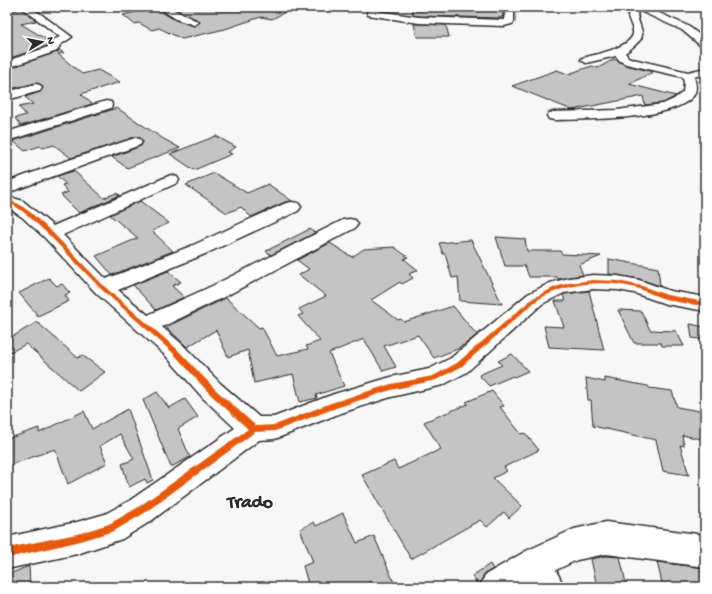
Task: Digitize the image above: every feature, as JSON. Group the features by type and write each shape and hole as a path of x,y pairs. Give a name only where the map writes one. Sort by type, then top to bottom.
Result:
{"street":[{"path":"7,65 53,49 55,43 67,37 25,7"},
{"path":"162,7 179,17 194,22"},
{"path":"376,7 371,13 406,19 504,23 509,22 510,7"},
{"path":"586,60 619,52 638,36 632,16 634,9 638,7 685,28 705,44"},
{"path":"654,14 692,21"},
{"path":"619,52 624,59 630,62 688,75 705,71"},
{"path":"554,116 617,114 666,107 678,102 689,93 690,83 688,75"},
{"path":"7,96 36,88"},
{"path":"7,137 106,105"},
{"path":"7,188 56,169 135,142"},
{"path":"51,234 171,180"},
{"path":"7,201 17,205 28,213 51,234 103,288 174,350 212,391 254,429"},
{"path":"103,288 198,250 292,207"},
{"path":"147,325 219,291 349,224"},
{"path":"7,553 77,538 111,528 140,511 254,429 275,428 334,405 391,387 434,378 459,365 535,299 547,291 565,285 588,282 631,285 664,296 705,304"},
{"path":"497,587 542,574 574,545 606,538 705,551"}],"building":[{"path":"134,7 153,7 175,20 194,26 200,21 175,9 175,7 295,7 272,19 261,17 225,29 182,39 159,28 152,30 139,23 134,24 123,15 140,11"},
{"path":"412,7 504,7 502,18 419,16 413,15"},
{"path":"22,9 36,21 21,24 49,41 47,46 7,59 7,12"},
{"path":"414,24 446,25 449,37 417,37"},
{"path":"59,50 64,53 58,54 82,74 98,70 120,82 81,94 92,104 21,126 15,118 26,115 19,107 33,104 25,97 40,92 43,87 36,83 15,88 7,81 7,69"},
{"path":"614,59 626,65 653,72 629,84 676,96 663,103 645,105 643,96 572,110 512,86 557,70 568,74 592,66 598,68"},
{"path":"117,108 162,138 180,148 127,168 112,157 141,146 143,141 140,138 135,137 71,158 54,145 43,148 40,146 25,151 13,141"},
{"path":"216,136 236,147 228,152 232,154 194,170 170,154"},
{"path":"74,171 104,198 116,193 120,195 79,213 61,195 68,192 62,185 66,184 57,176"},
{"path":"214,173 247,193 268,184 292,201 285,202 251,217 241,207 227,213 186,185"},
{"path":"140,201 169,223 152,231 173,251 112,275 96,256 138,238 110,215"},
{"path":"310,229 315,233 271,255 266,251"},
{"path":"496,237 525,239 527,251 560,251 562,254 601,256 579,265 583,275 558,279 557,277 529,277 525,266 505,266"},
{"path":"471,240 502,304 460,301 458,277 452,278 445,254 443,254 439,243"},
{"path":"330,243 352,257 364,249 394,247 408,257 404,259 418,270 409,274 413,278 402,284 400,282 371,300 398,320 401,319 404,322 453,306 477,335 459,347 460,348 434,358 418,335 384,346 396,367 383,371 364,339 329,353 344,386 316,395 317,398 300,402 293,374 254,383 248,350 228,357 216,330 187,347 166,327 226,298 259,328 262,327 277,356 308,349 306,346 320,341 298,316 303,314 299,309 326,296 299,275 309,269 297,260"},
{"path":"609,259 658,268 660,286 639,279 609,274"},
{"path":"168,271 181,282 172,286 184,297 156,310 133,285"},
{"path":"49,278 57,286 62,284 70,293 65,295 69,301 38,316 19,293"},
{"path":"589,291 604,350 549,347 544,326 564,327 555,301 565,301 564,294"},
{"path":"618,310 641,311 650,330 676,331 684,346 662,346 661,343 634,343"},
{"path":"37,322 78,358 82,355 105,372 79,391 26,344 7,354 7,340"},
{"path":"690,324 705,327 705,340 692,338"},
{"path":"512,354 528,371 489,386 479,375 502,365 498,361"},
{"path":"586,378 605,382 605,378 648,386 649,388 672,391 677,407 705,412 705,440 682,435 684,446 680,445 689,475 663,471 656,440 593,426 591,400 588,400"},
{"path":"492,391 504,406 500,407 521,434 525,433 539,450 504,467 507,471 493,478 522,506 509,518 504,512 487,527 480,520 411,559 362,475 394,461 398,469 441,449 424,422 468,404 466,402"},
{"path":"157,392 169,408 185,399 198,417 178,429 190,457 171,467 143,400"},
{"path":"128,409 153,480 147,483 145,479 129,487 122,464 134,459 120,434 100,446 107,463 68,484 55,449 7,466 7,439 39,428 39,433 84,411 92,429"},
{"path":"343,513 357,543 374,536 396,587 373,587 371,581 357,587 309,587 303,566 313,562 300,529 314,522 316,526"},
{"path":"606,556 620,557 627,587 597,587 591,559"},
{"path":"657,562 704,568 705,587 663,587"},
{"path":"490,564 493,569 484,574 479,586 472,576"},
{"path":"29,566 30,587 7,587 7,575"}],"cycle path":[{"path":"7,201 17,205 28,213 51,234 103,288 174,350 212,391 254,429"},
{"path":"7,553 77,538 111,528 140,511 254,429 275,428 334,405 391,387 434,378 459,365 535,299 557,288 593,282 618,283 639,287 666,297 705,304"}],"district":[{"name":"Trado","path":"250,500"}]}
